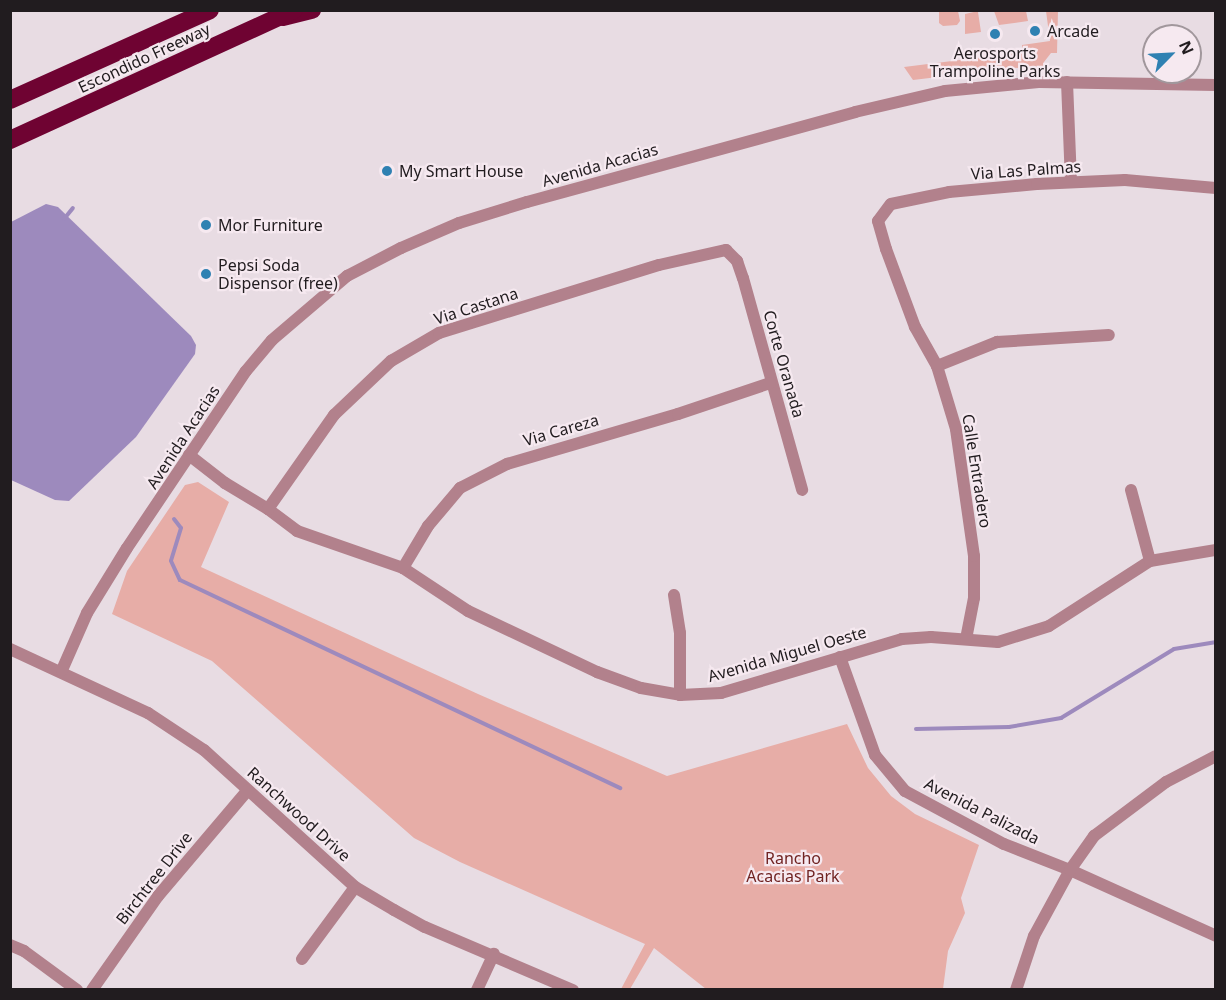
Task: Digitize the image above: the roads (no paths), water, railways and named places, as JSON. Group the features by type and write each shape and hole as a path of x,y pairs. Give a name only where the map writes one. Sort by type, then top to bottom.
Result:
{"highway":[{"name":"Escondido Freeway","path":"10,100 210,10"},
{"name":"Escondido Freeway","path":"10,140 286,14 312,10"}],"street":[{"name":"Avenida Acacias","path":"62,670 87,613 246,371 272,340 347,276 401,248 459,223 864,109 945,91 1067,81 1215,85"},
{"path":"1067,81 1071,182"},
{"name":"Via Las Palmas","path":"886,249 878,221 891,204 949,192 1125,180 1215,188"},
{"name":"Calle Entradero","path":"886,249 915,327 937,366 956,429 974,556 974,598 966,639"},
{"name":"Corte Oranada","path":"726,250 737,261 743,278 770,383 802,490"},
{"name":"Via Castana","path":"268,509 334,415 391,361 439,333 658,265 726,250"},
{"path":"937,366 997,342 1109,334"},
{"name":"Via Careza","path":"403,568 428,525 460,488 507,464 678,414 770,383"},
{"name":"Avenida Miguel Oeste","path":"189,455 225,483 268,509 297,531 403,568 468,611 597,672 641,688 680,695 721,693 902,639 966,639 998,642 1049,626 1150,561 1215,550"},
{"path":"1131,490 1150,561"},
{"path":"674,595 680,633 680,695"},
{"name":"Ranchwood Drive","path":"10,649 62,670 148,713 204,750 355,887 425,927 494,954 573,990"},
{"name":"Avenida Palizada","path":"840,657 875,755 905,791 1004,844 1070,870 1215,936"},
{"path":"1016,990 1034,936 1070,870 1094,836 1166,782 1215,756"},
{"name":"Birchtree Drive","path":"92,990 158,896 247,791"},
{"path":"302,959 355,887"},
{"path":"10,945 24,951 76,990"},
{"path":"477,990 494,954"}],"waterway":[{"path":"64,219 73,208"},
{"path":"174,519 181,528 171,561 180,580 620,788"},
{"path":"916,729 1009,727 1061,718 1174,649 1216,642"}],"place":[{"name":"Arcade","path":"1035,31"},
{"name":"Aerosports Trampoline Parks","path":"995,34"},
{"name":"My Smart House","path":"387,171"},
{"name":"Mor Furniture","path":"206,225"},
{"name":"Pepsi Soda Dispensor (free)","path":"206,274"}],"park label":[{"name":"Rancho Acacias Park","path":"793,867"}]}
